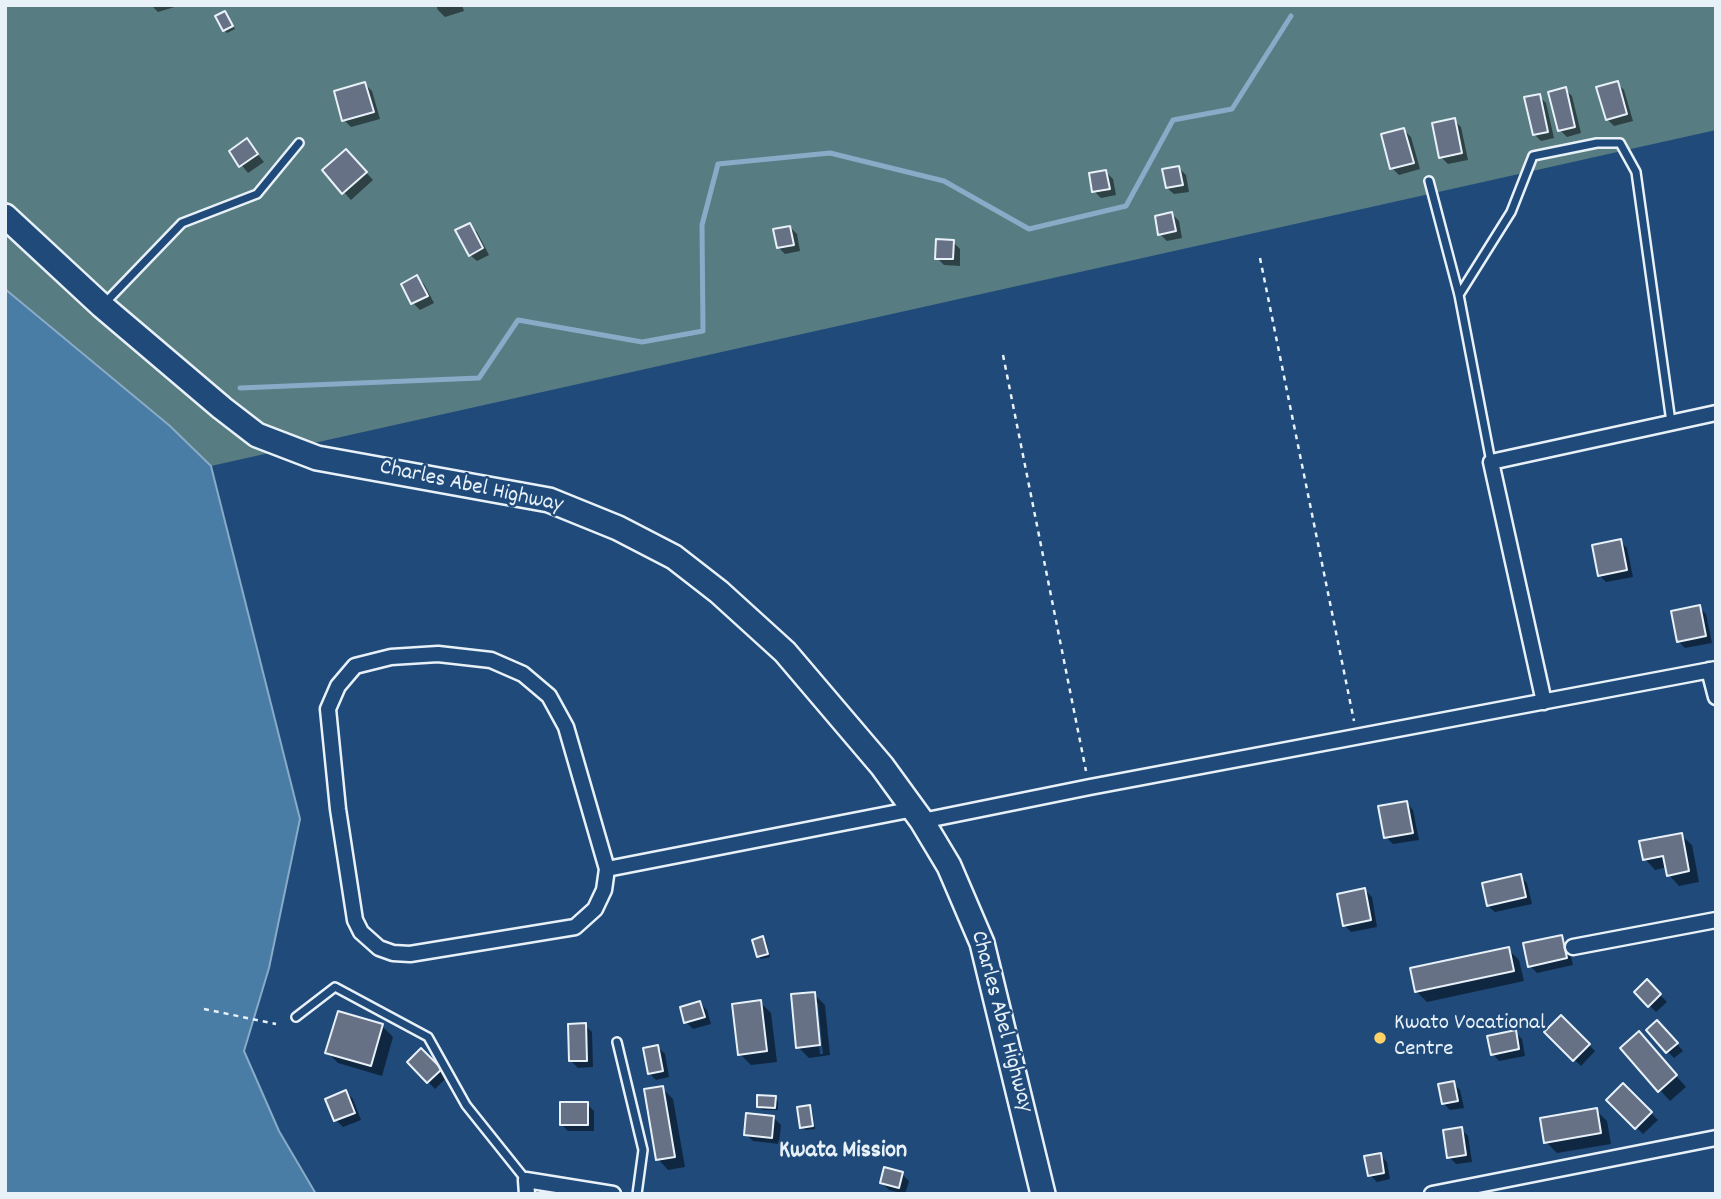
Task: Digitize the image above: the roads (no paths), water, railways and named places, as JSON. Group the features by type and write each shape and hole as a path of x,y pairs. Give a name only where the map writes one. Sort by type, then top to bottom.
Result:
{"main road":[{"name":"Charles Abel Highway","path":"5,216 102,306 257,435 317,458 550,500 618,528 674,557 719,592 785,652 882,766 918,815 949,866 982,943 1043,1194"}],"street":[{"path":"1544,702 1491,462 1716,413"},
{"path":"438,654 491,660 523,674 549,696 566,727 607,869 604,890 595,909 575,927 410,954 393,953 379,948 361,932 355,920 341,834 328,709 338,687 355,666 391,657 438,654"},
{"path":"607,869 1090,787 1713,669 1716,697"},
{"path":"1573,947 1716,920"},
{"path":"1432,1194 1716,1138"},
{"path":"526,1187 613,1194"}],"lane":[{"path":"102,306 182,223 257,194 299,143"},
{"path":"1459,295 1511,212 1534,156 1597,143 1620,143 1636,172 1671,422"},
{"path":"1429,181 1459,295 1491,462"},
{"path":"296,1017 335,987 428,1037 466,1105 526,1187"},
{"path":"617,1042 643,1150 637,1194"}],"water":[{"path":"5,289 170,426 211,466 300,819 269,968 244,1051 279,1131 316,1194 5,1194"}],"waterway":[{"path":"240,388 479,378 518,320 642,342 703,331 702,225 718,164 830,153 944,181 1029,229 1126,206 1173,120 1232,109 1291,16"}],"place":[{"name":"Kwato Vocational Centre","path":"1380,1038"}],"district":[{"name":"Kwata Mission","path":"843,1153"}]}
